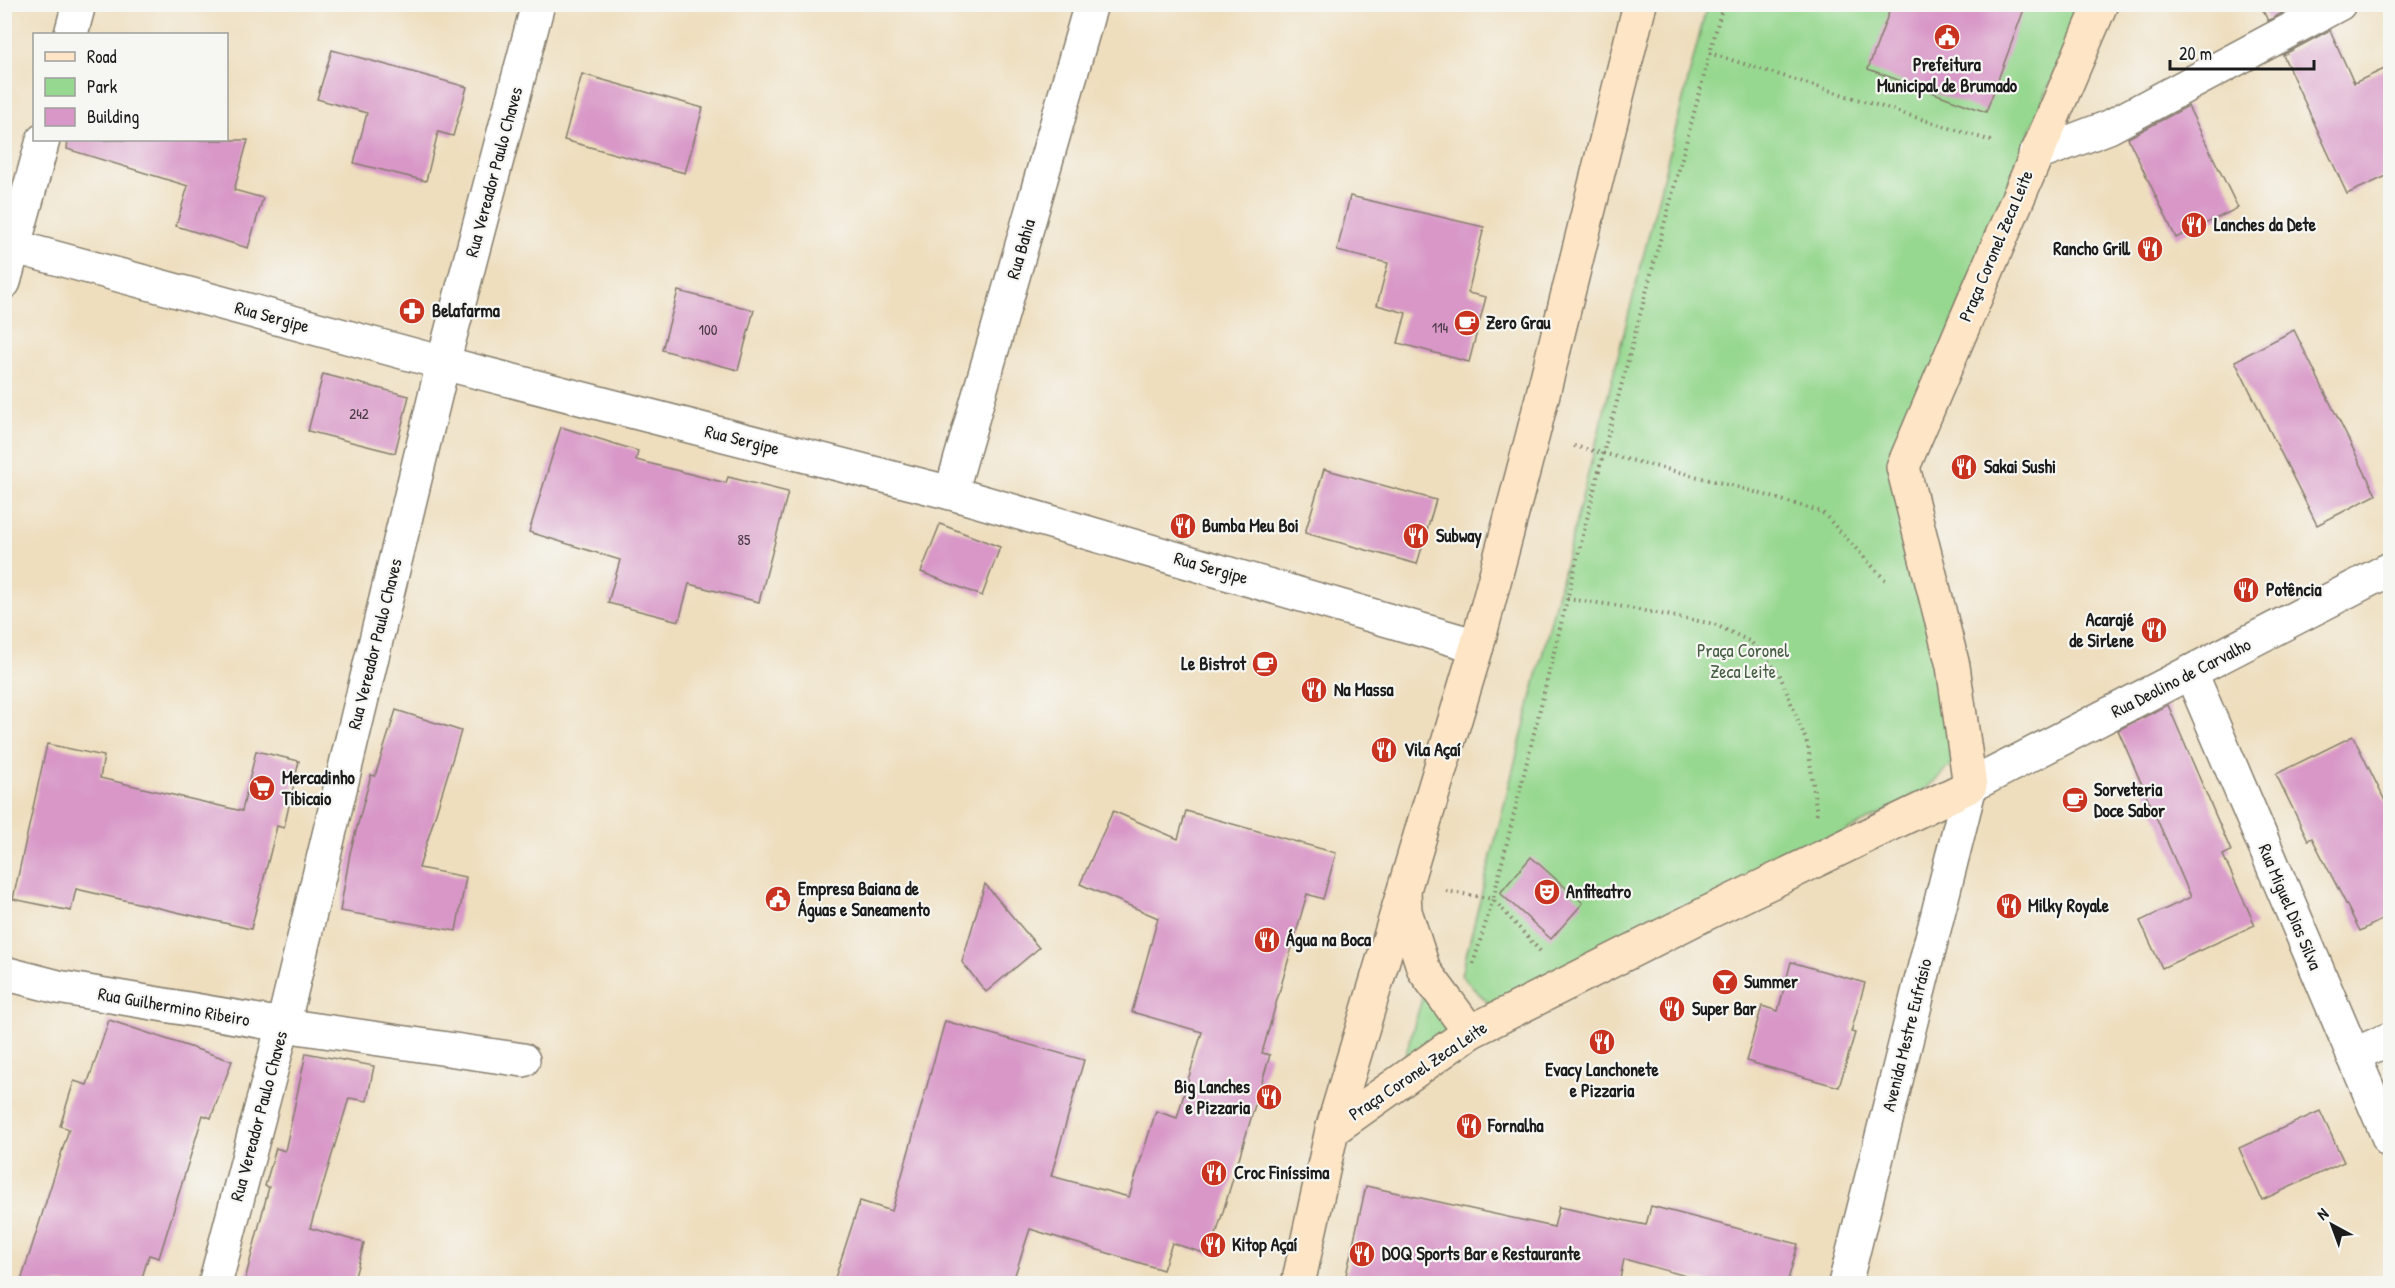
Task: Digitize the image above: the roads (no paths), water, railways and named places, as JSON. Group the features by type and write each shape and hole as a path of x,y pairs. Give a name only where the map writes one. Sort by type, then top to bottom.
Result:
{"main road":[{"name":"Praça Coronel Zeca Leite","path":"1332,1130 1404,884 1478,645 1640,4"},
{"name":"Praça Coronel Zeca Leite","path":"1332,1130 1470,1032 1707,913 1970,786 1953,666 1904,467 2101,4"},
{"path":"1404,884 1405,911 1424,970 1470,1032"},
{"path":"1298,1284 1332,1130"}],"street":[{"path":"70,33 79,4"},
{"name":"Rua Vereador Paulo Chaves","path":"215,1284 283,1025 443,363 538,4"},
{"name":"Rua Bahia","path":"951,493 1092,4"},
{"path":"2035,155 2109,127 2339,4"},
{"path":"4,282 9,245 43,141"},
{"name":"Rua Sergipe","path":"9,245 443,363 951,493 1478,645"},
{"name":"Rua Deolino de Carvalho","path":"1970,786 2391,569"},
{"name":"Rua Miguel Dias Silva","path":"2191,673 2391,1142"},
{"name":"Avenida Mestre Eufrásio","path":"1848,1283 1970,786"},
{"name":"Rua Guilhermino Ribeiro","path":"4,973 58,987 283,1025 523,1060"},
{"path":"2353,1055 2391,1039"}],"place":[{"name":"Prefeitura Municipal de Brumado","path":"1947,37"},
{"name":"Lanches da Dete","path":"2194,225"},
{"name":"Rancho Grill","path":"2150,249"},
{"name":"Belafarma","path":"412,311"},
{"name":"Zero Grau","path":"1467,323"},
{"name":"Sakai Sushi","path":"1964,467"},
{"name":"Bumba Meu Boi","path":"1183,526"},
{"name":"Subway","path":"1416,536"},
{"name":"Potência","path":"2246,590"},
{"name":"Acarajé de Sirlene","path":"2154,630"},
{"name":"Le Bistrot","path":"1265,664"},
{"name":"Na Massa","path":"1314,690"},
{"name":"Vila Açaí","path":"1384,750"},
{"name":"Mercadinho Tibicaio","path":"262,788"},
{"name":"Sorveteria Doce Sabor","path":"2075,800"},
{"name":"Anfiteatro","path":"1547,892"},
{"name":"Empresa Baiana de Águas e Saneamento","path":"778,899"},
{"name":"Milky Royale","path":"2009,906"},
{"name":"Água na Boca","path":"1267,940"},
{"name":"Summer","path":"1725,982"},
{"name":"Super Bar","path":"1672,1009"},
{"name":"Evacy Lanchonete e Pizzaria","path":"1602,1042"},
{"name":"Big Lanches e Pizzaria","path":"1269,1097"},
{"name":"Fornalha","path":"1469,1126"},
{"name":"Croc Finíssima","path":"1214,1173"},
{"name":"Kitop Açaí","path":"1213,1245"},
{"name":"DOQ Sports Bar e Restaurante","path":"1362,1254"}]}
